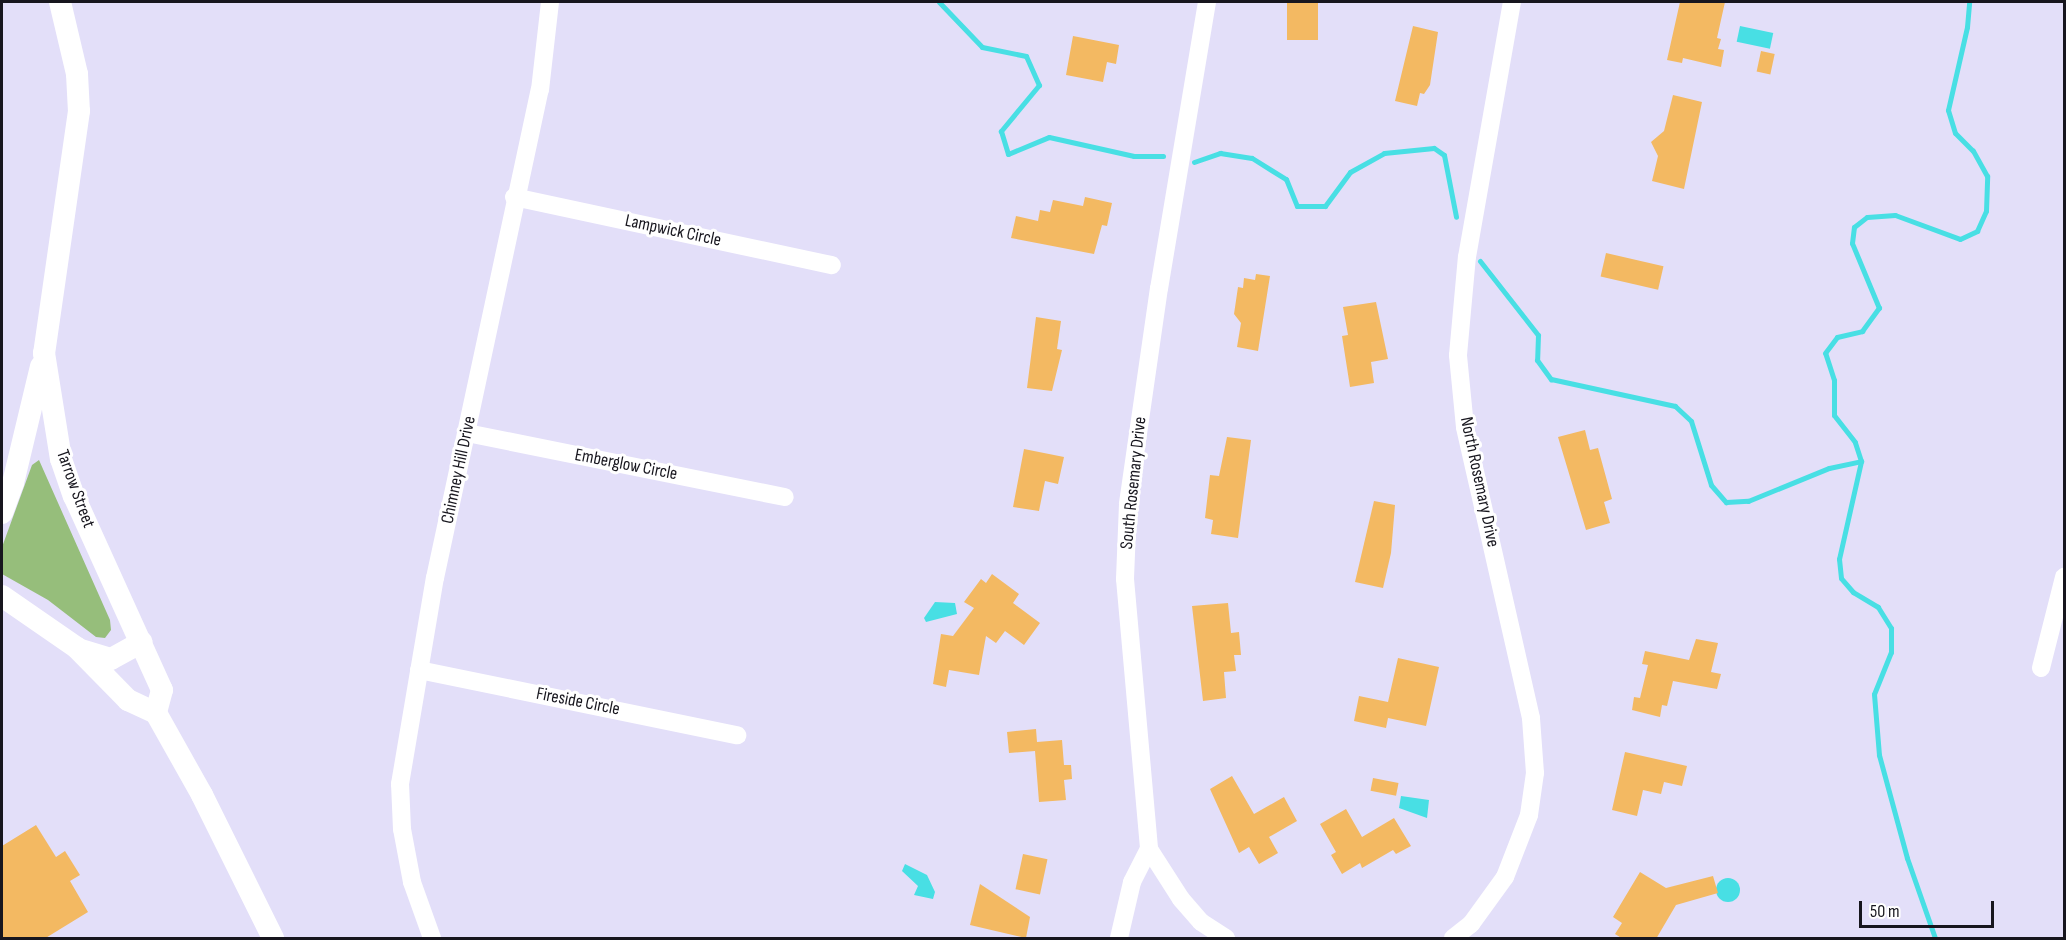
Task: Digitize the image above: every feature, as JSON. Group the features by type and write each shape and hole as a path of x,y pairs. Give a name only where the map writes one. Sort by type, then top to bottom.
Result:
{"main road":[{"name":"Tarrow Street","path":"60,2 77,74 79,111 44,353 61,459 74,496 162,690 156,713"},
{"path":"2,513 13,483 44,353"},
{"path":"2,596 77,648 128,700 156,713 202,795 273,939"},
{"path":"77,648 111,659 142,642"}],"street":[{"name":"Chimney Hill Drive","path":"432,939 412,882 402,829 400,784 419,670 514,197 540,90 549,2"},
{"name":"South Rosemary Drive","path":"1207,2 1159,288 1128,504 1125,597 1149,849 1181,899 1201,922 1226,939"},
{"name":"North Rosemary Drive","path":"1453,939 1471,924 1505,877 1529,815 1535,773 1531,718 1465,427 1458,355 1467,257 1512,2"},
{"name":"Lampwick Circle","path":"514,197 832,265"},
{"name":"Emberglow Circle","path":"467,433 785,497"},
{"path":"2041,668 2064,578"},
{"name":"Fireside Circle","path":"419,670 737,735"},
{"path":"1119,939 1132,882 1149,849"}],"shaded area":[{"path":"1740,26 1773,33 1770,49 1737,42"},
{"path":"39,460 110,620 111,630 105,638 96,637 48,600 2,574 2,547 32,465"},
{"path":"935,602 955,603 957,614 926,622 924,618"},
{"path":"1401,796 1429,800 1427,818 1399,808"},
{"path":"905,864 927,875 935,892 933,899 914,895 918,886 902,871"},
{"path":"1728,878 1736,882 1740,890 1736,898 1728,902 1720,898 1716,890 1720,882"}],"building":[{"path":"1287,2 1318,2 1318,40 1287,40"},
{"path":"1680,2 1725,2 1717,38 1721,39 1718,49 1724,50 1721,67 1683,58 1682,63 1667,60"},
{"path":"1413,26 1438,32 1430,85 1424,94 1420,93 1417,106 1395,101"},
{"path":"1073,36 1119,45 1116,64 1107,62 1103,82 1066,75"},
{"path":"1761,51 1775,54 1770,74 1757,72"},
{"path":"1673,95 1702,102 1684,189 1652,181 1658,156 1651,142 1664,131"},
{"path":"1085,197 1112,203 1107,226 1102,225 1094,254 1011,238 1016,216 1038,221 1040,210 1050,212 1053,200 1083,206"},
{"path":"1606,253 1663,266 1658,290 1601,276"},
{"path":"1256,274 1270,276 1258,351 1237,347 1241,323 1234,314 1238,287 1243,288 1244,278 1255,280"},
{"path":"1376,302 1388,359 1371,362 1374,383 1350,387 1342,336 1348,335 1343,307"},
{"path":"1036,317 1061,321 1057,349 1062,350 1052,391 1027,388"},
{"path":"1585,430 1590,450 1598,448 1612,499 1604,502 1610,523 1586,530 1558,437"},
{"path":"1227,437 1251,440 1238,538 1211,534 1213,520 1205,518 1210,475 1219,476"},
{"path":"1024,449 1064,457 1058,484 1045,481 1039,511 1013,507"},
{"path":"1374,501 1395,505 1391,553 1383,588 1355,582"},
{"path":"992,574 1019,594 1013,603 1040,623 1024,645 1005,631 996,643 986,636 979,675 949,670 946,687 933,684 941,634 953,636 974,608 964,602 981,579 986,583"},
{"path":"1228,603 1231,633 1239,632 1241,655 1234,655 1236,671 1224,672 1226,698 1203,701 1192,606"},
{"path":"1696,639 1718,643 1711,672 1721,674 1717,689 1673,681 1667,706 1662,705 1660,717 1632,710 1634,697 1640,698 1648,665 1642,664 1645,651 1689,660"},
{"path":"1398,658 1439,667 1426,726 1388,718 1386,728 1354,721 1359,696 1388,702"},
{"path":"1036,729 1037,742 1062,740 1064,765 1071,765 1072,779 1064,780 1066,800 1039,802 1035,751 1009,753 1007,732"},
{"path":"1625,752 1687,766 1682,786 1664,782 1661,794 1643,790 1637,816 1612,810"},
{"path":"1232,776 1254,814 1284,797 1297,821 1269,837 1278,853 1259,864 1249,847 1239,853 1210,789"},
{"path":"1373,778 1399,783 1396,796 1371,791"},
{"path":"1346,809 1362,837 1394,818 1411,846 1396,854 1393,850 1362,868 1360,863 1342,874 1331,855 1336,852 1320,824"},
{"path":"36,825 56,857 65,851 80,875 70,881 88,912 44,939 2,939 2,846"},
{"path":"1023,854 1047,859 1040,894 1016,889"},
{"path":"1640,872 1666,888 1713,876 1718,893 1676,905 1656,939 1623,939 1615,934 1622,923 1613,917"},
{"path":"980,884 1030,917 1026,938 970,925"}],"waterway":[{"path":"939,2 982,47 1026,56 1039,85 1001,131 1008,154 1049,137 1134,156 1163,156"},
{"path":"1935,938 1907,858 1879,755 1874,694 1891,652 1891,628 1878,607 1853,592 1841,578 1839,559 1861,461 1855,442 1834,415 1834,380 1825,353 1837,337 1862,331 1879,308 1852,243 1854,227 1867,217 1895,215 1960,239 1977,231 1986,211 1987,176 1973,151 1955,133 1948,110 1967,27 1969,2"},
{"path":"1194,162 1220,153 1252,158 1286,179 1297,206 1325,206 1350,172 1384,153 1434,148 1444,155 1456,217"},
{"path":"1480,261 1538,335 1537,360 1551,379 1675,406 1691,421 1711,485 1726,502 1748,501 1829,468 1861,461"}]}
